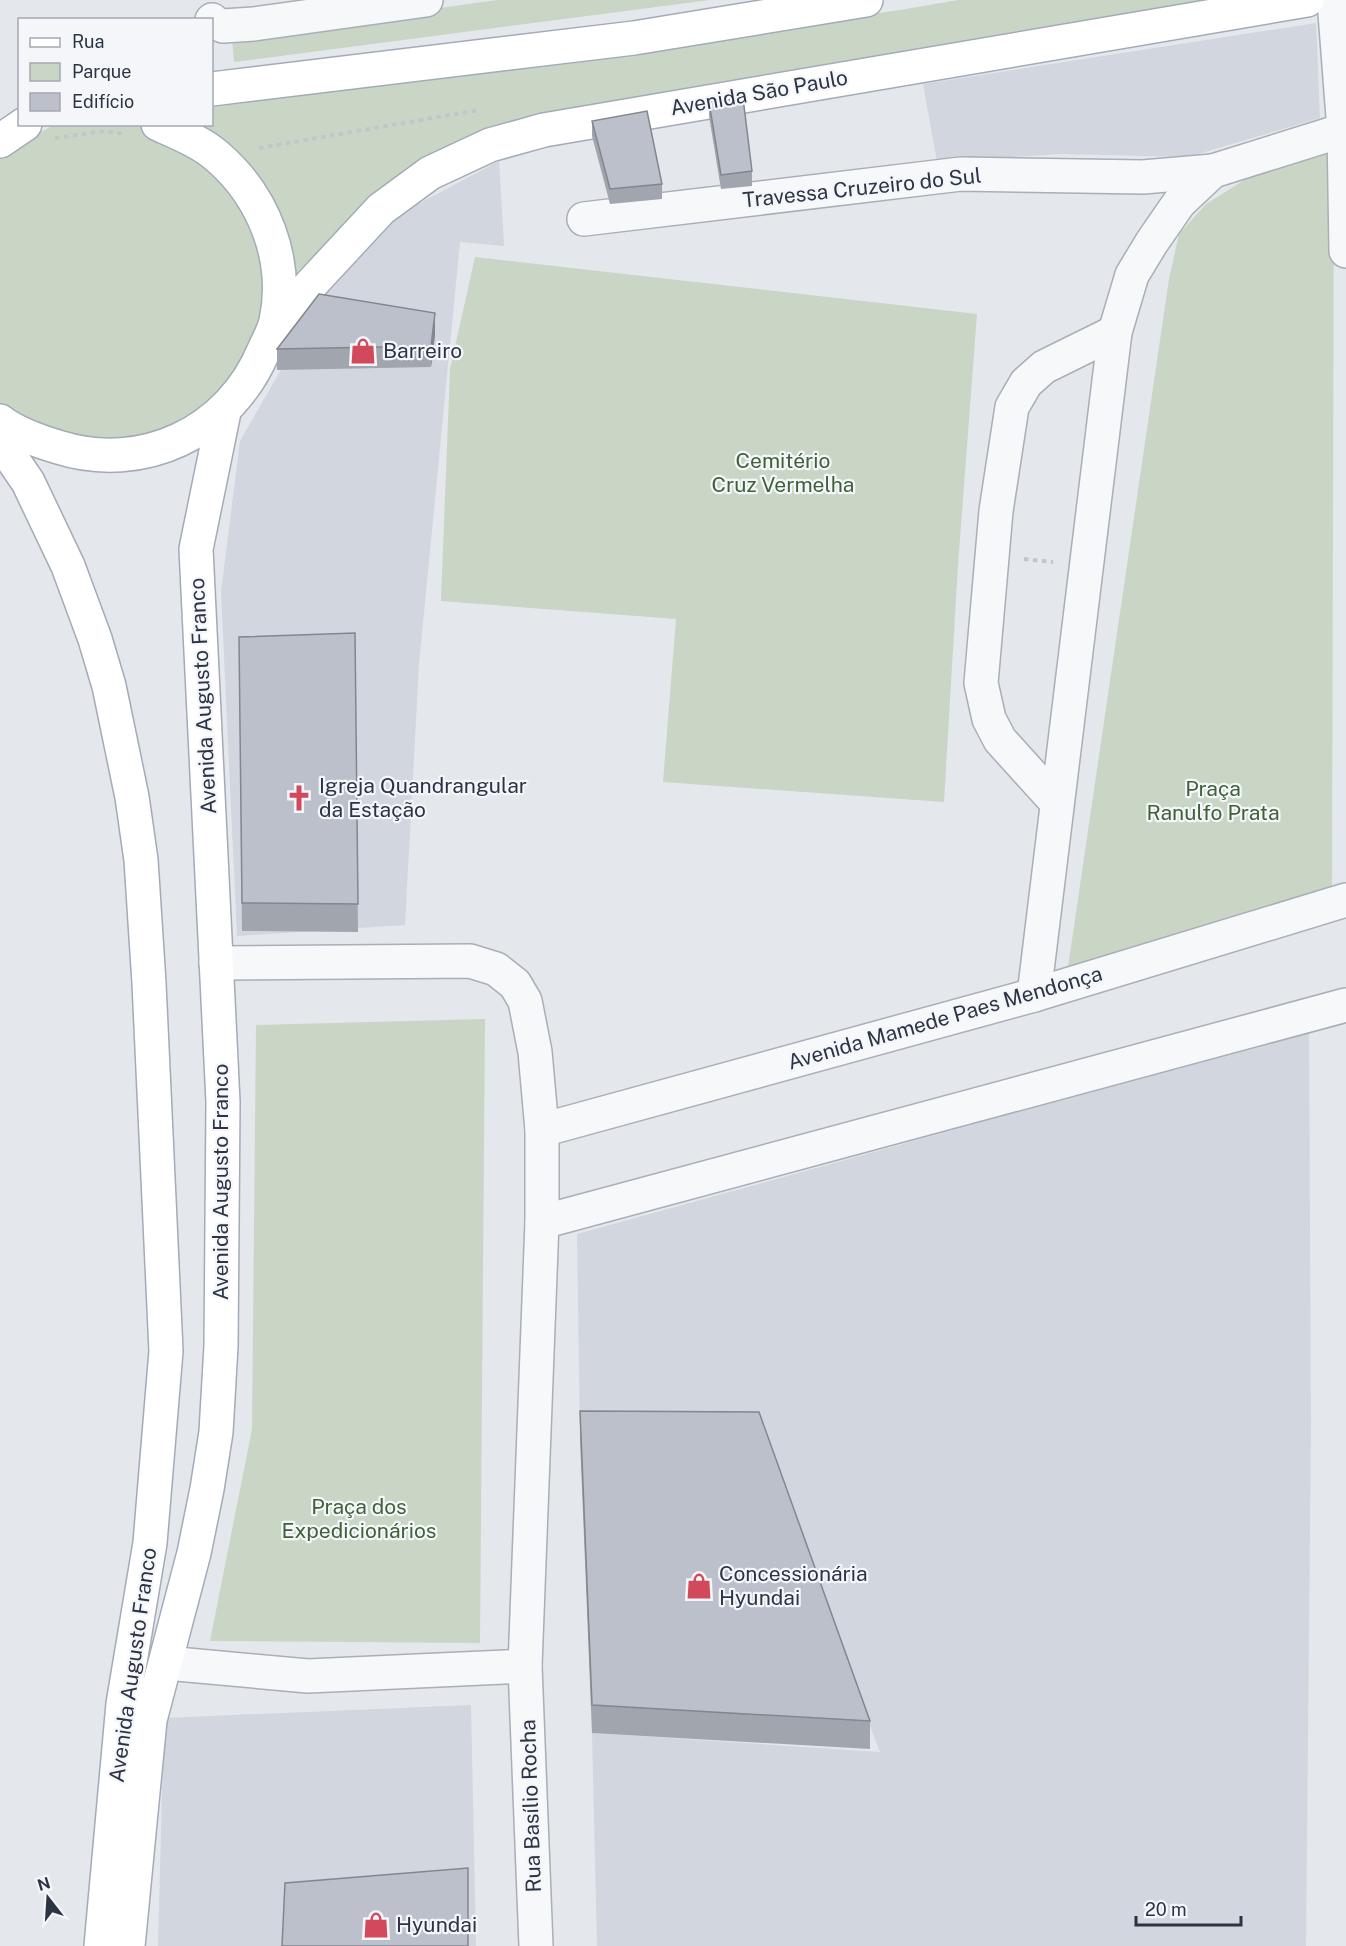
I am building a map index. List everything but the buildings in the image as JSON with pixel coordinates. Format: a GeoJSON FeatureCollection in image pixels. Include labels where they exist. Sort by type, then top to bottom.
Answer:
{"type":"FeatureCollection","features":[{"type":"Feature","properties":{"kind":"main road"},"geometry":{"type":"LineString","coordinates":[[213,90],[634,38],[866,0]]}},
{"type":"Feature","properties":{"kind":"main road","name":"Avenida São Paulo"},"geometry":{"type":"LineString","coordinates":[[276,322],[381,209],[430,173],[490,145],[555,128],[1307,0]]}},
{"type":"Feature","properties":{"kind":"main road"},"geometry":{"type":"LineString","coordinates":[[0,111],[18,111]]}},
{"type":"Feature","properties":{"kind":"main road"},"geometry":{"type":"LineString","coordinates":[[0,421],[44,443],[73,452],[103,456],[133,454],[162,447],[190,435],[224,412],[257,368],[276,322],[279,285],[275,248],[262,213],[243,182],[216,155],[186,137],[146,130]]}},
{"type":"Feature","properties":{"kind":"main road"},"geometry":{"type":"LineString","coordinates":[[0,141],[37,131]]}},
{"type":"Feature","properties":{"kind":"main road","name":"Avenida Augusto Franco"},"geometry":{"type":"LineString","coordinates":[[128,1946],[150,1720],[194,1553],[216,1432],[221,1346],[223,1102],[196,549],[224,412]]}},
{"type":"Feature","properties":{"kind":"main road","name":"Avenida Augusto Franco"},"geometry":{"type":"LineString","coordinates":[[0,441],[28,482],[68,566],[95,639],[109,686],[132,797],[141,860],[144,904],[166,1351],[150,1543],[123,1704],[101,1946]]}},
{"type":"Feature","properties":{"kind":"street"},"geometry":{"type":"LineString","coordinates":[[208,12],[224,26],[254,24],[426,0]]}},
{"type":"Feature","properties":{"kind":"street"},"geometry":{"type":"LineString","coordinates":[[1334,0],[1343,70],[1346,251]]}},
{"type":"Feature","properties":{"kind":"street"},"geometry":{"type":"LineString","coordinates":[[1034,995],[1116,332],[1132,274],[1179,203],[1213,171],[1344,130]]}},
{"type":"Feature","properties":{"kind":"street","name":"Travessa Cruzeiro do Sul"},"geometry":{"type":"LineString","coordinates":[[584,219],[961,174],[1143,177],[1213,171]]}},
{"type":"Feature","properties":{"kind":"street"},"geometry":{"type":"LineString","coordinates":[[1057,803],[1000,740],[989,719],[981,682],[996,511],[1012,407],[1026,383],[1044,367],[1116,332]]}},
{"type":"Feature","properties":{"kind":"street","name":"Avenida Mamede Paes Mendonça"},"geometry":{"type":"LineString","coordinates":[[542,1130],[1034,995],[1346,900]]}},
{"type":"Feature","properties":{"kind":"street"},"geometry":{"type":"LineString","coordinates":[[166,1663],[308,1676],[525,1666],[542,1222],[542,1130],[535,1052],[525,1001],[515,984],[496,969],[470,962],[216,963]]}},
{"type":"Feature","properties":{"kind":"street"},"geometry":{"type":"LineString","coordinates":[[542,1222],[1346,1004],[1346,1010]]}},
{"type":"Feature","properties":{"kind":"street","name":"Rua Basílio Rocha"},"geometry":{"type":"LineString","coordinates":[[525,1666],[536,1946]]}},
{"type":"Feature","properties":{"kind":"path"},"geometry":{"type":"LineString","coordinates":[[37,131],[146,130]]}},
{"type":"Feature","properties":{"kind":"path"},"geometry":{"type":"LineString","coordinates":[[993,557],[1086,565]]}},
{"type":"Feature","properties":{"kind":"shaded area"},"geometry":{"type":"Polygon","coordinates":[[[1316,23],[1320,118],[1188,157],[1060,154],[937,162],[923,84],[1316,23]]]}},
{"type":"Feature","properties":{"kind":"shaded area"},"geometry":{"type":"Polygon","coordinates":[[[499,161],[504,246],[460,242],[419,664],[405,925],[237,936],[221,592],[240,441],[321,300],[403,212],[499,161]]]}},
{"type":"Feature","properties":{"kind":"shaded area"},"geometry":{"type":"Polygon","coordinates":[[[1309,1032],[1311,1425],[1306,1946],[597,1946],[592,1733],[880,1752],[759,1440],[580,1439],[577,1234],[1309,1032]]]}},
{"type":"Feature","properties":{"kind":"shaded area"},"geometry":{"type":"Polygon","coordinates":[[[471,1705],[476,1946],[158,1946],[164,1718],[471,1705]]]}},
{"type":"Feature","properties":{"kind":"green space"},"geometry":{"type":"Polygon","coordinates":[[[497,0],[710,0],[234,62],[232,37],[497,0]]]}},
{"type":"Feature","properties":{"kind":"green space"},"geometry":{"type":"Polygon","coordinates":[[[958,0],[1254,0],[746,80],[381,189],[287,282],[277,221],[181,126],[213,126],[213,107],[958,0]]]}},
{"type":"Feature","properties":{"kind":"green space"},"geometry":{"type":"Polygon","coordinates":[[[52,126],[152,127],[195,151],[228,188],[255,231],[265,280],[262,315],[252,344],[223,393],[167,432],[103,439],[52,432],[0,407],[0,154],[52,126]]]}},
{"type":"Feature","properties":{"kind":"green space","name":"Praça Ranulfo Prata"},"geometry":{"type":"Polygon","coordinates":[[[1334,148],[1332,891],[1068,967],[1169,279],[1179,234],[1206,204],[1254,174],[1334,148]]]}},
{"type":"Feature","properties":{"kind":"green space","name":"Cemitério Cruz Vermelha"},"geometry":{"type":"Polygon","coordinates":[[[475,257],[977,314],[958,565],[944,802],[663,782],[676,619],[441,601],[450,369],[475,257]]]}},
{"type":"Feature","properties":{"kind":"green space","name":"Praça dos Expedicionários"},"geometry":{"type":"Polygon","coordinates":[[[485,1019],[480,1643],[210,1641],[252,1429],[256,1025],[485,1019]]]}},
{"type":"Feature","properties":{"kind":"place","name":"Barreiro"},"geometry":{"type":"Point","coordinates":[363,351]}},
{"type":"Feature","properties":{"kind":"place","name":"Igreja Quandrangular da Estação"},"geometry":{"type":"Point","coordinates":[299,798]}},
{"type":"Feature","properties":{"kind":"place","name":"Concessionária Hyundai"},"geometry":{"type":"Point","coordinates":[699,1586]}},
{"type":"Feature","properties":{"kind":"place","name":"Hyundai"},"geometry":{"type":"Point","coordinates":[376,1925]}}]}
